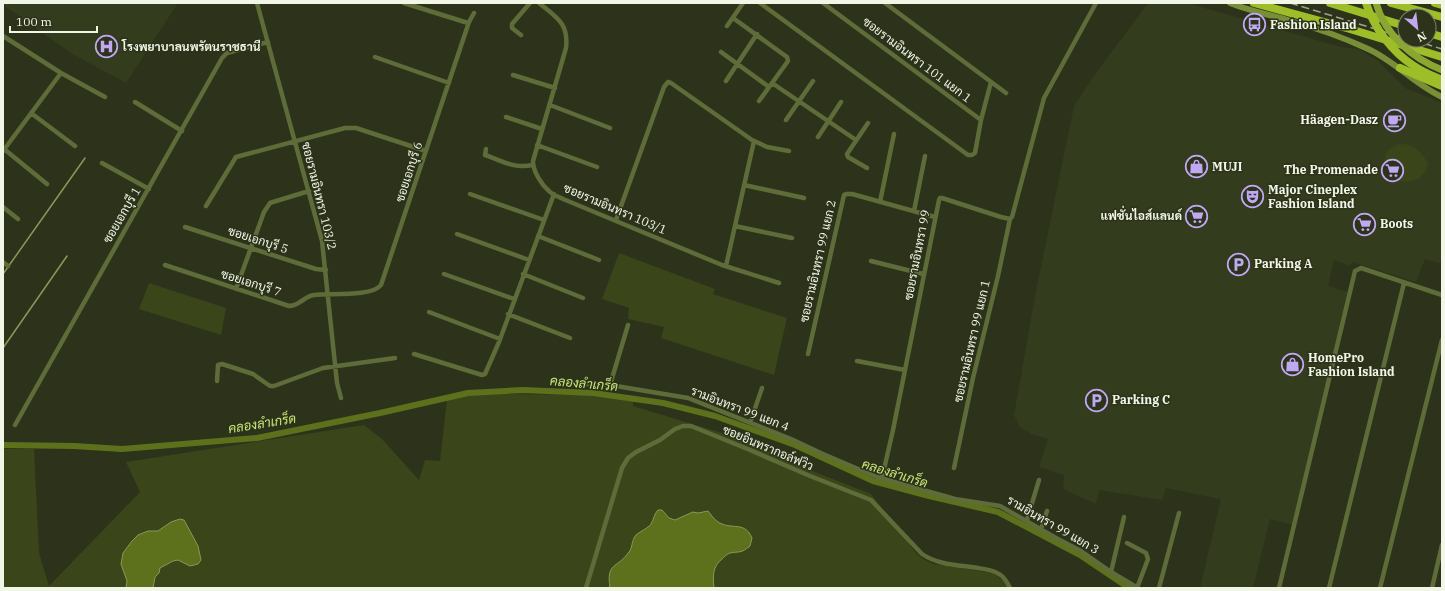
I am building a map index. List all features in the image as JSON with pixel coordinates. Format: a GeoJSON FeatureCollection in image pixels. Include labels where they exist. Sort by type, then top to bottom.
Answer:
{"type":"FeatureCollection","features":[{"type":"Feature","properties":{"kind":"highway"},"geometry":{"type":"LineString","coordinates":[[1254,3],[1350,29],[1442,57]]}},
{"type":"Feature","properties":{"kind":"highway"},"geometry":{"type":"LineString","coordinates":[[1330,3],[1397,24]]}},
{"type":"Feature","properties":{"kind":"highway"},"geometry":{"type":"LineString","coordinates":[[1366,3],[1368,12],[1388,43],[1414,67],[1442,80]]}},
{"type":"Feature","properties":{"kind":"highway"},"geometry":{"type":"LineString","coordinates":[[1391,3],[1442,17]]}},
{"type":"Feature","properties":{"kind":"highway"},"geometry":{"type":"LineString","coordinates":[[1435,3],[1442,5]]}},
{"type":"Feature","properties":{"kind":"highway"},"geometry":{"type":"LineString","coordinates":[[1400,68],[1442,86]]}},
{"type":"Feature","properties":{"kind":"main road"},"geometry":{"type":"LineString","coordinates":[[1230,3],[1293,21],[1354,42],[1400,68],[1419,84],[1442,97]]}},
{"type":"Feature","properties":{"kind":"main road"},"geometry":{"type":"LineString","coordinates":[[1376,3],[1387,28],[1398,42],[1406,49],[1442,70]]}},
{"type":"Feature","properties":{"kind":"street","name":"ซอยรามอินทรา 103/2"},"geometry":{"type":"LineString","coordinates":[[258,3],[322,240],[340,398]]}},
{"type":"Feature","properties":{"kind":"street"},"geometry":{"type":"LineString","coordinates":[[404,3],[468,24]]}},
{"type":"Feature","properties":{"kind":"street"},"geometry":{"type":"LineString","coordinates":[[521,35],[512,28],[512,24],[530,3]]}},
{"type":"Feature","properties":{"kind":"street"},"geometry":{"type":"LineString","coordinates":[[486,149],[485,155],[510,164],[522,167],[533,164],[537,145],[566,48],[567,35],[562,24],[555,16],[539,3]]}},
{"type":"Feature","properties":{"kind":"street"},"geometry":{"type":"LineString","coordinates":[[727,26],[743,3]]}},
{"type":"Feature","properties":{"kind":"street"},"geometry":{"type":"LineString","coordinates":[[760,3],[968,155],[972,155],[974,153],[991,82]]}},
{"type":"Feature","properties":{"kind":"street","name":"ซอยรามอินทรา 101 แยก 1"},"geometry":{"type":"LineString","coordinates":[[823,3],[981,120]]}},
{"type":"Feature","properties":{"kind":"street"},"geometry":{"type":"LineString","coordinates":[[885,3],[1006,93]]}},
{"type":"Feature","properties":{"kind":"street"},"geometry":{"type":"LineString","coordinates":[[1010,219],[1012,217],[1044,98],[1096,3]]}},
{"type":"Feature","properties":{"kind":"street","name":"ซอยเอกบุรี 6"},"geometry":{"type":"LineString","coordinates":[[328,294],[372,291],[379,288],[381,285],[468,24],[474,13]]}},
{"type":"Feature","properties":{"kind":"street"},"geometry":{"type":"LineString","coordinates":[[733,18],[787,57],[788,61],[759,101]]}},
{"type":"Feature","properties":{"kind":"street"},"geometry":{"type":"LineString","coordinates":[[726,81],[757,34]]}},
{"type":"Feature","properties":{"kind":"street"},"geometry":{"type":"LineString","coordinates":[[3,36],[61,73],[105,97]]}},
{"type":"Feature","properties":{"kind":"street","name":"ซอยเอกบุรี 1"},"geometry":{"type":"LineString","coordinates":[[15,425],[225,55],[268,42]]}},
{"type":"Feature","properties":{"kind":"street"},"geometry":{"type":"LineString","coordinates":[[721,52],[800,102],[856,140]]}},
{"type":"Feature","properties":{"kind":"street"},"geometry":{"type":"LineString","coordinates":[[375,57],[449,83]]}},
{"type":"Feature","properties":{"kind":"street"},"geometry":{"type":"LineString","coordinates":[[47,184],[4,150],[61,73]]}},
{"type":"Feature","properties":{"kind":"street"},"geometry":{"type":"LineString","coordinates":[[513,75],[555,88]]}},
{"type":"Feature","properties":{"kind":"street"},"geometry":{"type":"LineString","coordinates":[[786,120],[800,102],[813,81]]}},
{"type":"Feature","properties":{"kind":"street"},"geometry":{"type":"LineString","coordinates":[[616,220],[666,84],[671,83],[754,141],[766,147],[789,151]]}},
{"type":"Feature","properties":{"kind":"street"},"geometry":{"type":"LineString","coordinates":[[134,102],[182,131]]}},
{"type":"Feature","properties":{"kind":"street"},"geometry":{"type":"LineString","coordinates":[[818,137],[841,102]]}},
{"type":"Feature","properties":{"kind":"street"},"geometry":{"type":"LineString","coordinates":[[550,105],[610,128]]}},
{"type":"Feature","properties":{"kind":"street"},"geometry":{"type":"LineString","coordinates":[[31,113],[75,146]]}},
{"type":"Feature","properties":{"kind":"street"},"geometry":{"type":"LineString","coordinates":[[506,117],[542,129]]}},
{"type":"Feature","properties":{"kind":"street"},"geometry":{"type":"LineString","coordinates":[[867,168],[847,156],[847,154],[868,123]]}},
{"type":"Feature","properties":{"kind":"street"},"geometry":{"type":"LineString","coordinates":[[206,206],[236,157],[351,127],[426,151]]}},
{"type":"Feature","properties":{"kind":"street"},"geometry":{"type":"LineString","coordinates":[[880,202],[894,134]]}},
{"type":"Feature","properties":{"kind":"street"},"geometry":{"type":"LineString","coordinates":[[726,266],[754,141]]}},
{"type":"Feature","properties":{"kind":"street"},"geometry":{"type":"LineString","coordinates":[[537,145],[597,167]]}},
{"type":"Feature","properties":{"kind":"street"},"geometry":{"type":"LineString","coordinates":[[914,211],[925,156]]}},
{"type":"Feature","properties":{"kind":"street"},"geometry":{"type":"LineString","coordinates":[[102,163],[149,189]]}},
{"type":"Feature","properties":{"kind":"street","name":"ซอยรามอินทรา 103/1"},"geometry":{"type":"LineString","coordinates":[[533,164],[537,176],[550,192],[554,194],[726,266],[780,283]]}},
{"type":"Feature","properties":{"kind":"street"},"geometry":{"type":"LineString","coordinates":[[744,185],[804,198]]}},
{"type":"Feature","properties":{"kind":"street"},"geometry":{"type":"LineString","coordinates":[[236,288],[264,212],[270,203],[309,191]]}},
{"type":"Feature","properties":{"kind":"street"},"geometry":{"type":"LineString","coordinates":[[470,194],[544,220]]}},
{"type":"Feature","properties":{"kind":"street"},"geometry":{"type":"LineString","coordinates":[[414,354],[482,375],[487,371],[554,194]]}},
{"type":"Feature","properties":{"kind":"street","name":"ซอยรามอินทรา 99 แยก 2"},"geometry":{"type":"LineString","coordinates":[[808,354],[844,195],[852,194],[935,217]]}},
{"type":"Feature","properties":{"kind":"street","name":"ซอยรามอินทรา 99"},"geometry":{"type":"LineString","coordinates":[[882,478],[939,200],[942,198],[1010,219]]}},
{"type":"Feature","properties":{"kind":"street"},"geometry":{"type":"LineString","coordinates":[[3,207],[18,219]]}},
{"type":"Feature","properties":{"kind":"street","name":"ซอยรามอินทรา 99 แยก 1"},"geometry":{"type":"LineString","coordinates":[[954,468],[973,378],[998,276],[1010,219]]}},
{"type":"Feature","properties":{"kind":"street"},"geometry":{"type":"LineString","coordinates":[[735,226],[792,238]]}},
{"type":"Feature","properties":{"kind":"street","name":"ซอยเอกบุรี 5"},"geometry":{"type":"LineString","coordinates":[[185,227],[316,269],[326,270]]}},
{"type":"Feature","properties":{"kind":"street"},"geometry":{"type":"LineString","coordinates":[[457,234],[529,260]]}},
{"type":"Feature","properties":{"kind":"street"},"geometry":{"type":"LineString","coordinates":[[538,236],[599,260]]}},
{"type":"Feature","properties":{"kind":"street"},"geometry":{"type":"LineString","coordinates":[[871,261],[924,274]]}},
{"type":"Feature","properties":{"kind":"street"},"geometry":{"type":"LineString","coordinates":[[3,262],[8,266]]}},
{"type":"Feature","properties":{"kind":"street","name":"ซอยเอกบุรี 7"},"geometry":{"type":"LineString","coordinates":[[165,265],[289,306],[296,306],[309,296],[328,294]]}},
{"type":"Feature","properties":{"kind":"street"},"geometry":{"type":"LineString","coordinates":[[1279,588],[1355,271],[1361,268],[1442,295]]}},
{"type":"Feature","properties":{"kind":"street"},"geometry":{"type":"LineString","coordinates":[[444,274],[514,299]]}},
{"type":"Feature","properties":{"kind":"street"},"geometry":{"type":"LineString","coordinates":[[523,274],[583,298]]}},
{"type":"Feature","properties":{"kind":"street"},"geometry":{"type":"LineString","coordinates":[[1330,588],[1404,283]]}},
{"type":"Feature","properties":{"kind":"street"},"geometry":{"type":"LineString","coordinates":[[429,312],[500,339]]}},
{"type":"Feature","properties":{"kind":"street"},"geometry":{"type":"LineString","coordinates":[[508,314],[570,338]]}},
{"type":"Feature","properties":{"kind":"street"},"geometry":{"type":"LineString","coordinates":[[610,385],[628,325]]}},
{"type":"Feature","properties":{"kind":"street"},"geometry":{"type":"LineString","coordinates":[[1380,588],[1442,340]]}},
{"type":"Feature","properties":{"kind":"street"},"geometry":{"type":"LineString","coordinates":[[217,381],[218,365],[222,364],[253,374],[270,386],[274,386],[323,368],[395,358]]}},
{"type":"Feature","properties":{"kind":"street"},"geometry":{"type":"LineString","coordinates":[[857,361],[905,370]]}},
{"type":"Feature","properties":{"kind":"street","name":"รามอินทรา 99 แยก 4"},"geometry":{"type":"LineString","coordinates":[[585,384],[610,385],[688,398],[791,439],[849,466],[882,478]]}},
{"type":"Feature","properties":{"kind":"street"},"geometry":{"type":"LineString","coordinates":[[750,423],[762,388]]}},
{"type":"Feature","properties":{"kind":"street","name":"ซอยอินทรากอล์ฟวิว"},"geometry":{"type":"LineString","coordinates":[[586,588],[622,468],[628,458],[636,452],[660,440],[675,429],[683,426],[691,426],[871,500],[922,554],[928,558],[943,563],[983,569],[998,573],[1004,577],[1010,588]]}},
{"type":"Feature","properties":{"kind":"street","name":"รามอินทรา 99 แยก 3"},"geometry":{"type":"LineString","coordinates":[[882,478],[955,499],[1000,506],[1081,551],[1111,572],[1138,588]]}},
{"type":"Feature","properties":{"kind":"street"},"geometry":{"type":"LineString","coordinates":[[1027,520],[1039,480]]}},
{"type":"Feature","properties":{"kind":"street"},"geometry":{"type":"LineString","coordinates":[[1041,529],[1047,511]]}},
{"type":"Feature","properties":{"kind":"street"},"geometry":{"type":"LineString","coordinates":[[1159,588],[1179,513]]}},
{"type":"Feature","properties":{"kind":"street"},"geometry":{"type":"LineString","coordinates":[[1111,572],[1124,517]]}},
{"type":"Feature","properties":{"kind":"street"},"geometry":{"type":"LineString","coordinates":[[1126,543],[1146,553],[1148,559],[1138,588]]}},
{"type":"Feature","properties":{"kind":"street"},"geometry":{"type":"LineString","coordinates":[[1432,588],[1442,545]]}},
{"type":"Feature","properties":{"kind":"shaded area","name":"โรงพยาบาลนพรัตนราชธานี"},"geometry":{"type":"Polygon","coordinates":[[[3,3],[178,3],[126,83],[71,53],[3,5],[3,3]]]}},
{"type":"Feature","properties":{"kind":"shaded area"},"geometry":{"type":"Polygon","coordinates":[[[1148,3],[1187,3],[1341,47],[1358,49],[1377,60],[1405,88],[1442,103],[1442,259],[1439,263],[1425,259],[1416,282],[1352,262],[1350,266],[1334,260],[1328,286],[1348,292],[1293,525],[1270,519],[1253,588],[1200,588],[1221,499],[1166,488],[1162,500],[1099,490],[1096,504],[1063,489],[1064,475],[1039,467],[1048,439],[1032,434],[1020,427],[1014,415],[1036,291],[1074,106],[1093,77],[1148,3]]]}},
{"type":"Feature","properties":{"kind":"shaded area"},"geometry":{"type":"Polygon","coordinates":[[[1399,144],[1413,146],[1423,155],[1428,164],[1424,173],[1417,179],[1408,182],[1399,181],[1392,177],[1387,170],[1384,163],[1385,156],[1390,149],[1399,144]]]}},
{"type":"Feature","properties":{"kind":"shaded area"},"geometry":{"type":"Polygon","coordinates":[[[619,253],[715,289],[713,294],[787,318],[774,375],[661,338],[664,327],[628,319],[629,308],[602,299],[619,253]]]}},
{"type":"Feature","properties":{"kind":"shaded area"},"geometry":{"type":"Polygon","coordinates":[[[149,283],[226,308],[221,335],[139,309],[149,283]]]}},
{"type":"Feature","properties":{"kind":"shaded area"},"geometry":{"type":"Polygon","coordinates":[[[470,395],[584,395],[633,401],[633,406],[745,440],[792,463],[871,494],[917,554],[923,559],[934,564],[994,573],[1004,582],[1007,588],[3,588],[3,449],[34,449],[39,553],[49,586],[140,492],[126,462],[364,425],[382,439],[419,480],[425,460],[440,461],[447,399],[470,395]]]}},
{"type":"Feature","properties":{"kind":"shaded area"},"geometry":{"type":"Polygon","coordinates":[[[658,510],[662,510],[669,518],[675,520],[693,512],[698,513],[708,511],[714,519],[720,523],[746,530],[752,538],[750,546],[742,551],[729,553],[716,565],[713,580],[714,588],[610,588],[609,580],[611,570],[629,552],[634,537],[651,524],[658,510]]]}},
{"type":"Feature","properties":{"kind":"shaded area"},"geometry":{"type":"Polygon","coordinates":[[[180,519],[184,520],[198,546],[201,560],[198,564],[190,566],[178,560],[173,561],[160,568],[159,573],[155,577],[153,588],[126,588],[127,581],[121,564],[123,553],[132,541],[138,535],[148,531],[158,531],[171,522],[180,519]]]}},
{"type":"Feature","properties":{"kind":"waterway"},"geometry":{"type":"LineString","coordinates":[[3,274],[85,158]]}},
{"type":"Feature","properties":{"kind":"waterway"},"geometry":{"type":"LineString","coordinates":[[3,348],[67,256]]}},
{"type":"Feature","properties":{"kind":"waterway","name":"คลองลำเกร็ด"},"geometry":{"type":"LineString","coordinates":[[3,445],[74,446],[122,449],[257,438],[380,413],[468,393],[523,390],[593,393],[663,403],[715,416],[795,445],[873,481],[998,512],[1080,555],[1129,588]]}},
{"type":"Feature","properties":{"kind":"railway"},"geometry":{"type":"LineString","coordinates":[[1290,3],[1397,36]]}},
{"type":"Feature","properties":{"kind":"railway"},"geometry":{"type":"LineString","coordinates":[[1437,47],[1442,49]]}},
{"type":"Feature","properties":{"kind":"place","name":"Fashion Island"},"geometry":{"type":"Point","coordinates":[1254,25]}},
{"type":"Feature","properties":{"kind":"place","name":"โรงพยาบาลนพรัตนราชธานี"},"geometry":{"type":"Point","coordinates":[106,47]}},
{"type":"Feature","properties":{"kind":"place","name":"Häagen-Dasz"},"geometry":{"type":"Point","coordinates":[1394,120]}},
{"type":"Feature","properties":{"kind":"place","name":"MUJI"},"geometry":{"type":"Point","coordinates":[1196,167]}},
{"type":"Feature","properties":{"kind":"place","name":"The Promenade"},"geometry":{"type":"Point","coordinates":[1393,170]}},
{"type":"Feature","properties":{"kind":"place","name":"Major Cineplex Fashion Island"},"geometry":{"type":"Point","coordinates":[1252,197]}},
{"type":"Feature","properties":{"kind":"place","name":"แฟชั่นไอส์แลนด์"},"geometry":{"type":"Point","coordinates":[1197,216]}},
{"type":"Feature","properties":{"kind":"place","name":"Boots"},"geometry":{"type":"Point","coordinates":[1365,224]}},
{"type":"Feature","properties":{"kind":"place","name":"Parking A"},"geometry":{"type":"Point","coordinates":[1239,264]}},
{"type":"Feature","properties":{"kind":"place","name":"HomePro Fashion Island"},"geometry":{"type":"Point","coordinates":[1292,365]}},
{"type":"Feature","properties":{"kind":"place","name":"Parking C"},"geometry":{"type":"Point","coordinates":[1097,400]}}]}
